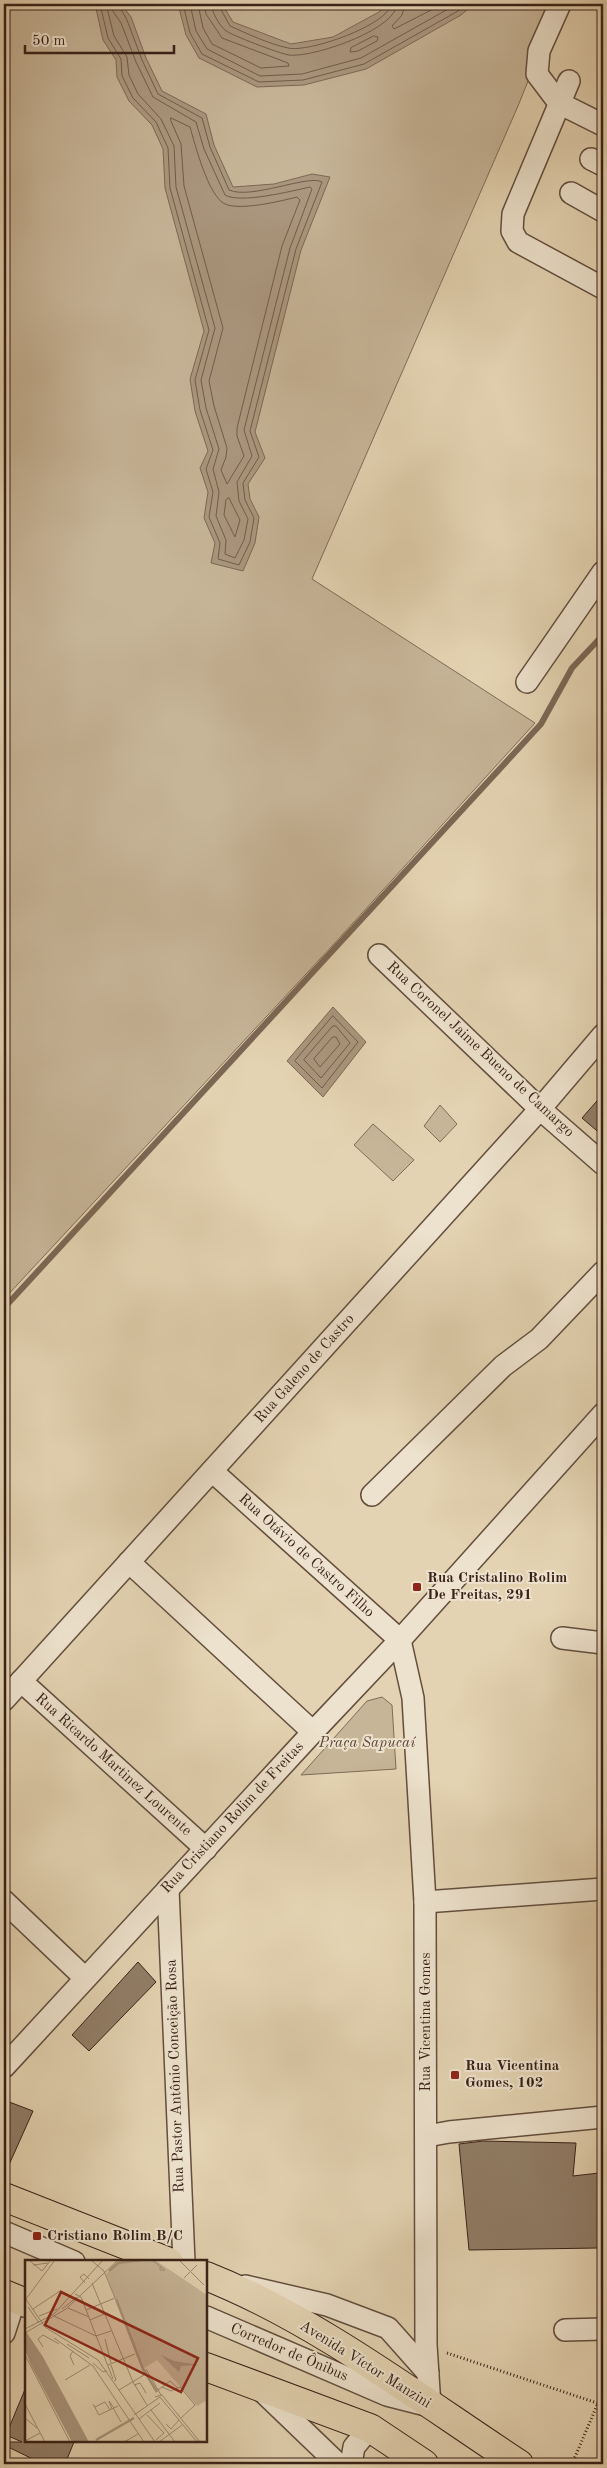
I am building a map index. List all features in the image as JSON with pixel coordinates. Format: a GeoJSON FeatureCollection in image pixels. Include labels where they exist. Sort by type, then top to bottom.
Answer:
{"type":"FeatureCollection","features":[{"type":"Feature","properties":{"kind":"main road"},"geometry":{"type":"LineString","coordinates":[[4,2196],[164,2260]]}},
{"type":"Feature","properties":{"kind":"main road","name":"Avenida Víctor Manzini"},"geometry":{"type":"LineString","coordinates":[[210,2278],[321,2335],[519,2464]]}},
{"type":"Feature","properties":{"kind":"main road"},"geometry":{"type":"LineString","coordinates":[[208,2368],[370,2428],[424,2464]]}},
{"type":"Feature","properties":{"kind":"street"},"geometry":{"type":"LineString","coordinates":[[560,4],[537,59],[537,74],[560,103],[603,125]]}},
{"type":"Feature","properties":{"kind":"street"},"geometry":{"type":"LineString","coordinates":[[569,81],[512,214],[512,231],[518,242],[603,288]]}},
{"type":"Feature","properties":{"kind":"street"},"geometry":{"type":"LineString","coordinates":[[571,194],[603,211]]}},
{"type":"Feature","properties":{"kind":"street"},"geometry":{"type":"LineString","coordinates":[[527,682],[603,572]]}},
{"type":"Feature","properties":{"kind":"street","name":"Rua Coronel Jaime Bueno de Camargo"},"geometry":{"type":"LineString","coordinates":[[379,955],[540,1110],[603,1164]]}},
{"type":"Feature","properties":{"kind":"street","name":"Rua Galeno de Castro"},"geometry":{"type":"LineString","coordinates":[[4,1700],[540,1110],[603,1034]]}},
{"type":"Feature","properties":{"kind":"street"},"geometry":{"type":"LineString","coordinates":[[372,1495],[504,1366],[539,1339],[603,1272]]}},
{"type":"Feature","properties":{"kind":"street","name":"Rua Cristiano Rolim de Freitas"},"geometry":{"type":"LineString","coordinates":[[4,2067],[312,1732],[400,1640],[603,1414]]}},
{"type":"Feature","properties":{"kind":"street","name":"Rua Otávio de Castro Filho"},"geometry":{"type":"LineString","coordinates":[[212,1471],[400,1640]]}},
{"type":"Feature","properties":{"kind":"street"},"geometry":{"type":"LineString","coordinates":[[129,1562],[312,1732]]}},
{"type":"Feature","properties":{"kind":"street"},"geometry":{"type":"LineString","coordinates":[[562,1638],[603,1643]]}},
{"type":"Feature","properties":{"kind":"street","name":"Rua Vicentina Gomes"},"geometry":{"type":"LineString","coordinates":[[400,1640],[413,1698],[425,1902],[426,2345],[430,2406]]}},
{"type":"Feature","properties":{"kind":"street","name":"Rua Ricardo Martinez Lourente"},"geometry":{"type":"LineString","coordinates":[[21,1681],[206,1849]]}},
{"type":"Feature","properties":{"kind":"street"},"geometry":{"type":"LineString","coordinates":[[425,1902],[603,1889]]}},
{"type":"Feature","properties":{"kind":"street","name":"Rua Pastor Antônio Conceição Rosa"},"geometry":{"type":"LineString","coordinates":[[168,1890],[184,2260]]}},
{"type":"Feature","properties":{"kind":"street"},"geometry":{"type":"LineString","coordinates":[[4,1901],[86,1978]]}},
{"type":"Feature","properties":{"kind":"street"},"geometry":{"type":"LineString","coordinates":[[427,2136],[449,2132],[603,2117]]}},
{"type":"Feature","properties":{"kind":"street"},"geometry":{"type":"LineString","coordinates":[[4,2232],[69,2260]]}},
{"type":"Feature","properties":{"kind":"street"},"geometry":{"type":"LineString","coordinates":[[210,2278],[327,2305],[388,2328],[428,2373]]}},
{"type":"Feature","properties":{"kind":"street"},"geometry":{"type":"LineString","coordinates":[[4,2334],[15,2298]]}},
{"type":"Feature","properties":{"kind":"street","name":"Corredor de Ônibus"},"geometry":{"type":"LineString","coordinates":[[208,2318],[387,2395],[430,2406]]}},
{"type":"Feature","properties":{"kind":"street"},"geometry":{"type":"LineString","coordinates":[[565,2330],[603,2329]]}},
{"type":"Feature","properties":{"kind":"street"},"geometry":{"type":"LineString","coordinates":[[254,2384],[338,2464]]}},
{"type":"Feature","properties":{"kind":"street"},"geometry":{"type":"LineString","coordinates":[[351,2464],[354,2446],[370,2428]]}},
{"type":"Feature","properties":{"kind":"path"},"geometry":{"type":"LineString","coordinates":[[426,2345],[459,2358],[603,2405]]}},
{"type":"Feature","properties":{"kind":"path"},"geometry":{"type":"LineString","coordinates":[[572,2463],[598,2403]]}},
{"type":"Feature","properties":{"kind":"green space"},"geometry":{"type":"Polygon","coordinates":[[[4,4],[559,4],[518,106],[312,579],[535,723],[332,946],[4,1299],[4,4]]]}},
{"type":"Feature","properties":{"kind":"green space"},"geometry":{"type":"Polygon","coordinates":[[[440,1105],[457,1124],[440,1142],[424,1126],[440,1105]]]}},
{"type":"Feature","properties":{"kind":"green space"},"geometry":{"type":"Polygon","coordinates":[[[373,1124],[414,1160],[393,1181],[354,1145],[373,1124]]]}},
{"type":"Feature","properties":{"kind":"green space","name":"Praça Sapucaí"},"geometry":{"type":"Polygon","coordinates":[[[382,1697],[392,1705],[396,1769],[301,1775],[367,1701],[382,1697]]]}},
{"type":"Feature","properties":{"kind":"water"},"geometry":{"type":"Polygon","coordinates":[[[95,4],[121,4],[131,17],[146,58],[162,91],[206,114],[214,145],[233,187],[274,184],[312,174],[330,177],[301,250],[255,432],[265,458],[248,484],[250,499],[259,517],[255,543],[243,571],[211,563],[215,543],[204,518],[208,492],[200,468],[208,451],[195,411],[190,379],[204,331],[165,188],[163,149],[152,125],[129,101],[117,77],[116,60],[103,40],[95,4]]]}},
{"type":"Feature","properties":{"kind":"water"},"geometry":{"type":"Polygon","coordinates":[[[178,4],[222,4],[233,22],[291,44],[333,37],[379,12],[388,4],[474,4],[461,15],[366,69],[304,85],[257,87],[199,58],[186,35],[178,4]]]}},
{"type":"Feature","properties":{"kind":"water"},"geometry":{"type":"Polygon","coordinates":[[[333,1007],[366,1042],[323,1097],[287,1061],[333,1007]]]}},
{"type":"Feature","properties":{"kind":"building"},"geometry":{"type":"Polygon","coordinates":[[[603,1094],[603,1136],[582,1118],[603,1094]]]}},
{"type":"Feature","properties":{"kind":"building"},"geometry":{"type":"Polygon","coordinates":[[[138,1962],[156,1982],[89,2051],[72,2035],[138,1962]]]}},
{"type":"Feature","properties":{"kind":"building"},"geometry":{"type":"Polygon","coordinates":[[[4,2100],[33,2111],[4,2176],[4,2100]]]}},
{"type":"Feature","properties":{"kind":"building"},"geometry":{"type":"Polygon","coordinates":[[[483,2141],[576,2143],[573,2176],[599,2173],[598,2248],[469,2250],[459,2144],[483,2141]]]}},
{"type":"Feature","properties":{"kind":"building"},"geometry":{"type":"Polygon","coordinates":[[[25,2389],[25,2443],[74,2443],[65,2464],[43,2464],[4,2445],[4,2442],[22,2442],[6,2435],[25,2389]]]}},
{"type":"Feature","properties":{"kind":"waterway"},"geometry":{"type":"LineString","coordinates":[[4,1308],[541,724],[572,668],[603,635]]}},
{"type":"Feature","properties":{"kind":"place","name":"Rua Cristalino Rolim De Freitas, 291"},"geometry":{"type":"Point","coordinates":[417,1587]}},
{"type":"Feature","properties":{"kind":"place","name":"Rua Vicentina Gomes, 102"},"geometry":{"type":"Point","coordinates":[455,2075]}},
{"type":"Feature","properties":{"kind":"place","name":"Cristiano Rolim B/C"},"geometry":{"type":"Point","coordinates":[37,2236]}}]}
